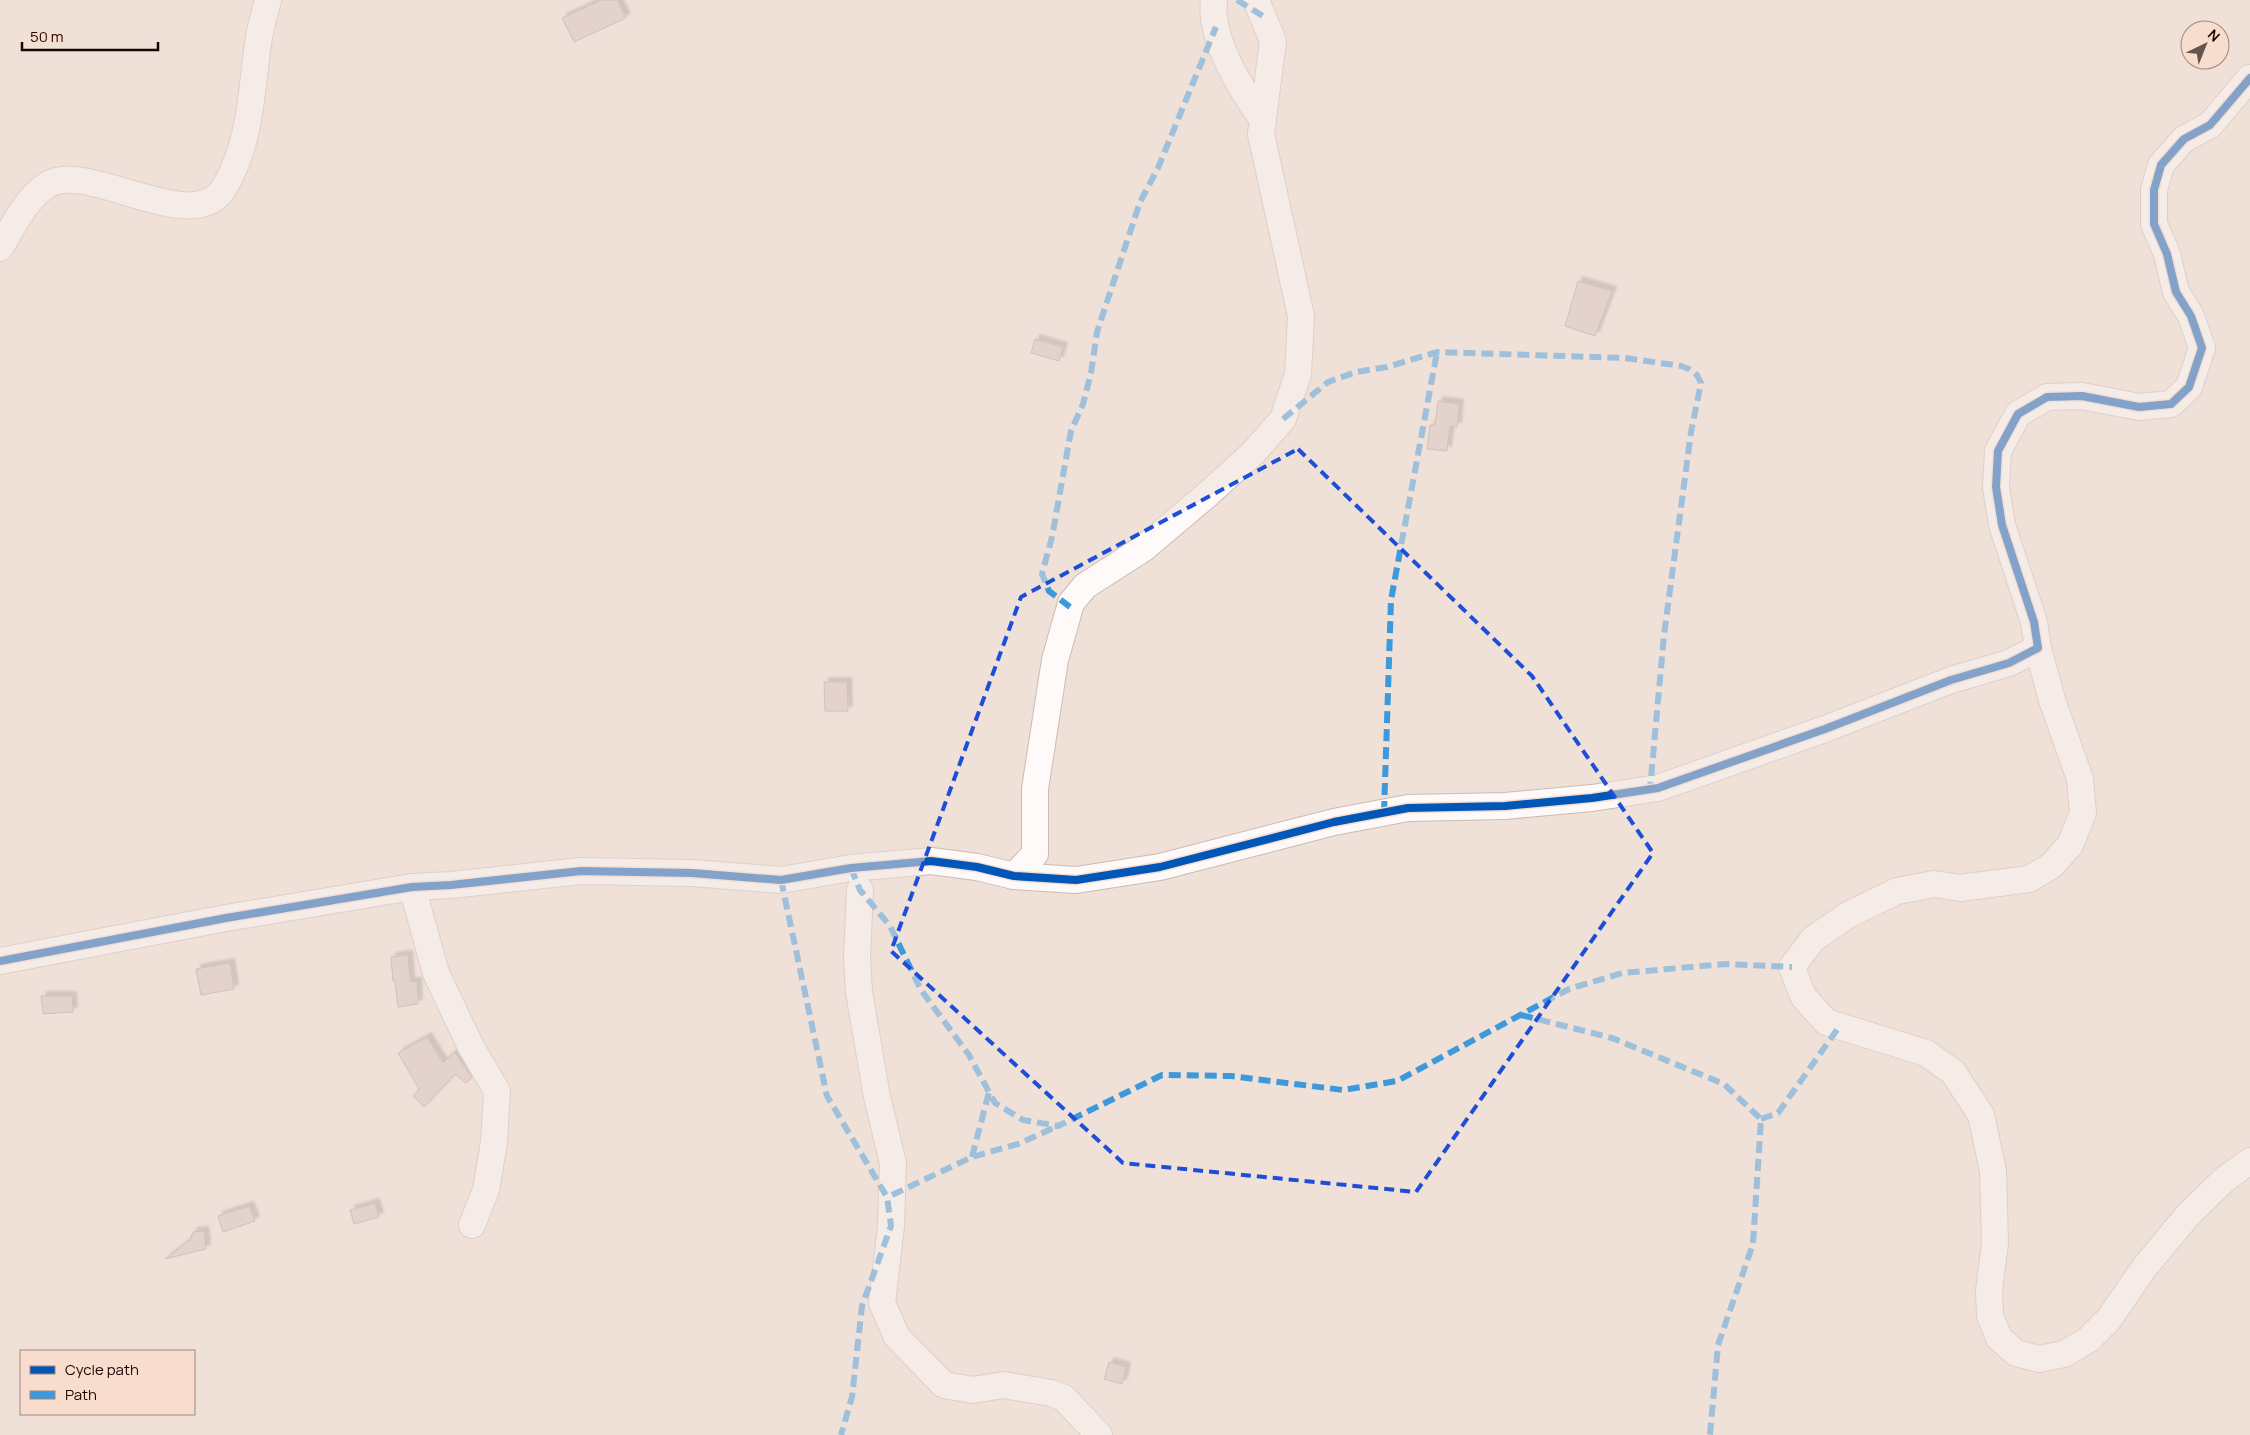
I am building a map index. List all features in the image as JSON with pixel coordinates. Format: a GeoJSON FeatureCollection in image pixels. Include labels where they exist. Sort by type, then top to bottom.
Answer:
{"type":"FeatureCollection","features":[{"type":"Feature","properties":{"kind":"street"},"geometry":{"type":"LineString","coordinates":[[0,248],[28,202],[48,184],[66,178],[175,205],[205,203],[222,190],[236,163],[249,123],[259,36],[268,0]]}},
{"type":"Feature","properties":{"kind":"street"},"geometry":{"type":"LineString","coordinates":[[1214,0],[1216,27],[1226,57],[1250,102],[1263,120]]}},
{"type":"Feature","properties":{"kind":"street"},"geometry":{"type":"LineString","coordinates":[[1014,876],[1035,854],[1035,789],[1055,660],[1071,603],[1085,586],[1144,548],[1253,453],[1283,419],[1298,374],[1301,316],[1261,134],[1273,41],[1256,0]]}},
{"type":"Feature","properties":{"kind":"street"},"geometry":{"type":"LineString","coordinates":[[2250,78],[2210,125],[2184,139],[2161,165],[2154,190],[2154,224],[2167,254],[2176,292],[2191,316],[2202,348],[2189,387],[2171,404],[2139,407],[2082,396],[2047,397],[2018,414],[1998,451],[1996,487],[2002,525],[2034,622],[2038,648],[2052,700],[2080,779],[2083,813],[2070,845],[2051,866],[2029,879],[1960,888],[1934,884],[1896,891],[1848,915],[1813,939],[1792,967],[1803,996],[1826,1022],[1926,1053],[1953,1072],[1981,1115],[1993,1171],[1995,1244],[1990,1291],[1990,1316],[1999,1338],[2016,1353],[2038,1359],[2064,1354],[2088,1340],[2109,1319],[2144,1268],[2188,1215],[2224,1179],[2250,1161]]}},
{"type":"Feature","properties":{"kind":"street"},"geometry":{"type":"LineString","coordinates":[[0,961],[226,918],[412,887],[451,885],[581,871],[692,873],[781,880],[851,868],[931,861],[976,867],[1014,876],[1076,880],[1160,867],[1334,822],[1408,808],[1505,806],[1592,798],[1658,788],[1825,729],[1952,680],[2009,663],[2038,648]]}},
{"type":"Feature","properties":{"kind":"street"},"geometry":{"type":"LineString","coordinates":[[412,887],[436,973],[470,1045],[497,1091],[494,1142],[486,1190],[472,1225]]}},
{"type":"Feature","properties":{"kind":"street"},"geometry":{"type":"LineString","coordinates":[[860,890],[857,958],[858,992],[876,1097],[893,1162],[890,1226],[882,1303],[897,1337],[944,1385],[973,1390],[1002,1385],[1051,1393],[1064,1398],[1099,1435]]}},
{"type":"Feature","properties":{"kind":"highlighted area"},"geometry":{"type":"Polygon","coordinates":[[[1298,449],[1532,676],[1653,853],[1416,1192],[1123,1163],[891,951],[1021,597],[1298,449]]]}},
{"type":"Feature","properties":{"kind":"building"},"geometry":{"type":"Polygon","coordinates":[[[601,0],[617,0],[626,18],[574,42],[562,18],[601,0]]]}},
{"type":"Feature","properties":{"kind":"building"},"geometry":{"type":"Polygon","coordinates":[[[1578,281],[1612,291],[1595,336],[1565,326],[1578,281]]]}},
{"type":"Feature","properties":{"kind":"building"},"geometry":{"type":"Polygon","coordinates":[[[1035,339],[1063,347],[1059,361],[1031,353],[1035,339]]]}},
{"type":"Feature","properties":{"kind":"building"},"geometry":{"type":"Polygon","coordinates":[[[1438,401],[1459,404],[1457,427],[1450,426],[1447,451],[1427,449],[1430,425],[1435,425],[1438,401]]]}},
{"type":"Feature","properties":{"kind":"building"},"geometry":{"type":"Polygon","coordinates":[[[824,682],[847,682],[848,711],[825,711],[824,682]]]}},
{"type":"Feature","properties":{"kind":"building"},"geometry":{"type":"Polygon","coordinates":[[[408,955],[410,982],[417,982],[418,1004],[398,1007],[391,957],[408,955]]]}},
{"type":"Feature","properties":{"kind":"building"},"geometry":{"type":"Polygon","coordinates":[[[230,963],[234,989],[201,995],[196,969],[230,963]]]}},
{"type":"Feature","properties":{"kind":"building"},"geometry":{"type":"Polygon","coordinates":[[[41,996],[72,996],[73,1012],[43,1014],[41,996]]]}},
{"type":"Feature","properties":{"kind":"building"},"geometry":{"type":"Polygon","coordinates":[[[427,1037],[443,1063],[454,1052],[472,1077],[466,1083],[455,1074],[424,1107],[413,1096],[419,1089],[398,1053],[427,1037]]]}},
{"type":"Feature","properties":{"kind":"building"},"geometry":{"type":"Polygon","coordinates":[[[375,1203],[379,1217],[354,1224],[350,1210],[375,1203]]]}},
{"type":"Feature","properties":{"kind":"building"},"geometry":{"type":"Polygon","coordinates":[[[249,1206],[255,1221],[223,1232],[218,1216],[249,1206]]]}},
{"type":"Feature","properties":{"kind":"building"},"geometry":{"type":"Polygon","coordinates":[[[204,1231],[206,1249],[165,1259],[190,1240],[193,1232],[204,1231]]]}},
{"type":"Feature","properties":{"kind":"building"},"geometry":{"type":"Polygon","coordinates":[[[1109,1362],[1126,1367],[1122,1384],[1104,1379],[1109,1362]]]}},
{"type":"Feature","properties":{"kind":"marked path"},"geometry":{"type":"LineString","coordinates":[[1237,0],[1263,16]]}},
{"type":"Feature","properties":{"kind":"marked path"},"geometry":{"type":"LineString","coordinates":[[1070,607],[1049,591],[1042,574],[1052,537],[1071,431],[1083,404],[1091,373],[1097,332],[1140,202],[1158,168],[1216,27]]}},
{"type":"Feature","properties":{"kind":"marked path"},"geometry":{"type":"LineString","coordinates":[[1283,419],[1328,382],[1356,372],[1387,367],[1437,352],[1625,358],[1681,366],[1697,375],[1701,383],[1691,432],[1664,635],[1650,789]]}},
{"type":"Feature","properties":{"kind":"marked path"},"geometry":{"type":"LineString","coordinates":[[1384,813],[1391,600],[1437,352]]}},
{"type":"Feature","properties":{"kind":"marked path"},"geometry":{"type":"LineString","coordinates":[[851,868],[860,890],[890,926],[921,990],[969,1055],[995,1103],[1023,1120],[1058,1126],[1162,1075],[1231,1076],[1343,1090],[1397,1081],[1569,989],[1622,973],[1726,964],[1792,967]]}},
{"type":"Feature","properties":{"kind":"marked path"},"geometry":{"type":"LineString","coordinates":[[781,880],[827,1096],[887,1197],[891,1226],[862,1306],[852,1397],[841,1435]]}},
{"type":"Feature","properties":{"kind":"marked path"},"geometry":{"type":"LineString","coordinates":[[1521,1015],[1612,1038],[1724,1084],[1761,1119],[1753,1244],[1718,1345],[1710,1435]]}},
{"type":"Feature","properties":{"kind":"marked path"},"geometry":{"type":"LineString","coordinates":[[1761,1119],[1778,1113],[1839,1027]]}},
{"type":"Feature","properties":{"kind":"marked path"},"geometry":{"type":"LineString","coordinates":[[972,1157],[989,1092]]}},
{"type":"Feature","properties":{"kind":"marked path"},"geometry":{"type":"LineString","coordinates":[[892,1195],[972,1157],[1018,1144],[1058,1126]]}},
{"type":"Feature","properties":{"kind":"cycle path"},"geometry":{"type":"LineString","coordinates":[[0,961],[226,918],[412,887],[451,885],[581,871],[692,873],[781,880],[851,868],[931,861],[977,867],[1014,876],[1076,880],[1160,867],[1334,822],[1408,808],[1505,806],[1592,798],[1658,788],[1825,729],[1951,680],[2009,663],[2038,648],[2034,622],[2002,525],[1996,487],[1998,451],[2018,414],[2047,397],[2082,396],[2139,407],[2171,404],[2189,387],[2202,348],[2191,316],[2176,292],[2167,254],[2154,224],[2154,190],[2161,165],[2184,139],[2210,125],[2250,78]]}}]}
